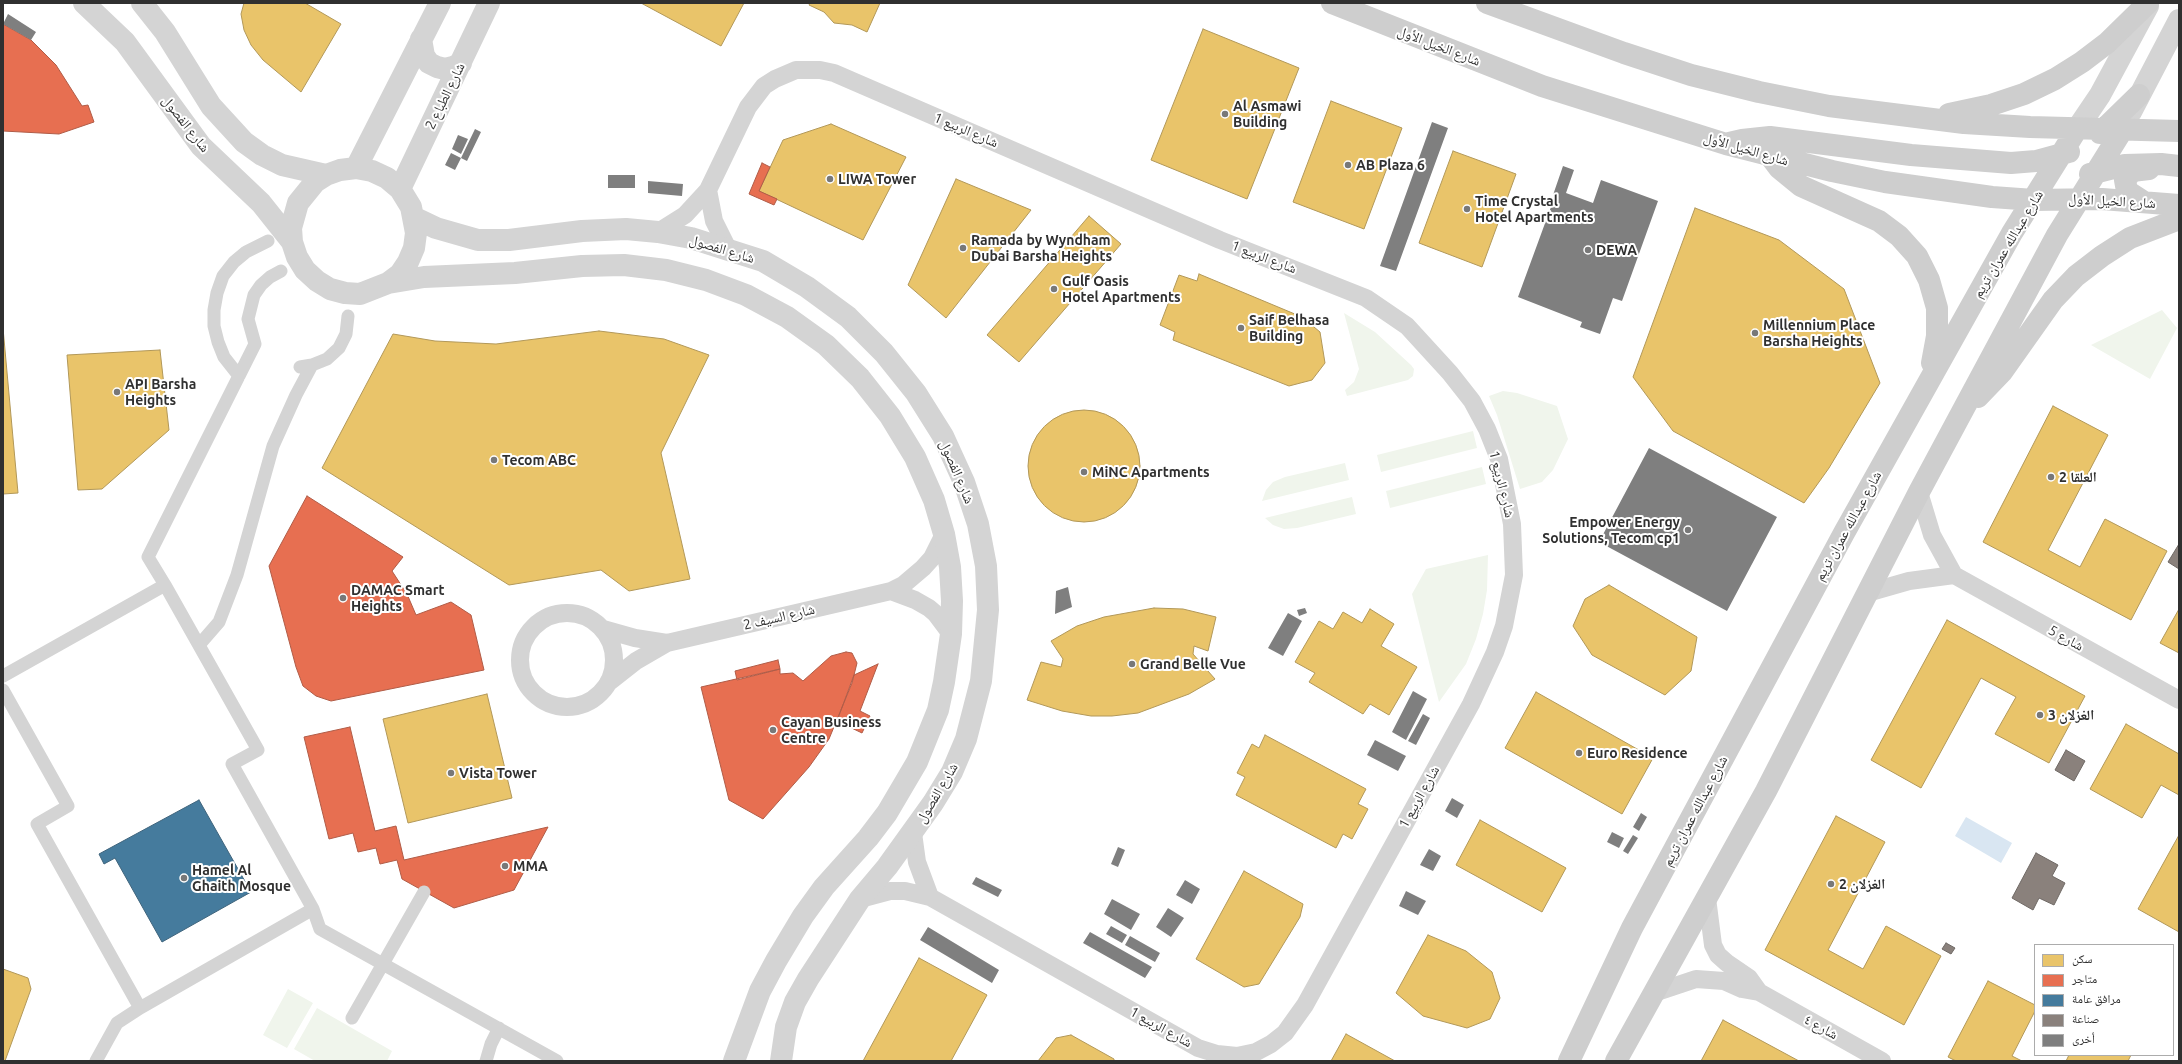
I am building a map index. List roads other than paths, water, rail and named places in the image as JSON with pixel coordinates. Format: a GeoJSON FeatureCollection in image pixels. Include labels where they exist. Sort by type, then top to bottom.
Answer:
{"type":"FeatureCollection","features":[{"type":"Feature","properties":{"kind":"main road","name":"شارع الخيل الأول"},"geometry":{"type":"LineString","coordinates":[[1332,3],[1542,86],[1726,144],[1770,156],[1885,182],[1938,190],[2040,200],[2078,198],[2179,205]]}},
{"type":"Feature","properties":{"kind":"main road"},"geometry":{"type":"LineString","coordinates":[[1487,3],[1624,53],[1691,75],[1759,92],[1829,106],[1964,123],[2078,129],[2179,131]]}},
{"type":"Feature","properties":{"kind":"main road"},"geometry":{"type":"LineString","coordinates":[[1924,118],[1991,105],[2024,94],[2055,79],[2082,62],[2107,43],[2149,3]]}},
{"type":"Feature","properties":{"kind":"main road","name":"شارع عبدالله عمران تريم"},"geometry":{"type":"LineString","coordinates":[[1569,1061],[1632,928],[1844,532],[2012,233],[2040,200],[2062,155],[2078,129]]}},
{"type":"Feature","properties":{"kind":"main road"},"geometry":{"type":"LineString","coordinates":[[1726,144],[1742,140],[1770,137],[1911,155],[2011,163],[2036,161],[2062,155],[2115,129]]}},
{"type":"Feature","properties":{"kind":"main road"},"geometry":{"type":"LineString","coordinates":[[1616,1061],[1797,733],[1866,594],[1919,492],[2078,198],[2097,171],[2115,129]]}},
{"type":"Feature","properties":{"kind":"main road"},"geometry":{"type":"LineString","coordinates":[[1770,156],[1789,178],[1801,186],[1879,221],[1899,236],[1917,256],[1930,280],[1936,308],[1937,336],[1928,382]]}},
{"type":"Feature","properties":{"kind":"main road"},"geometry":{"type":"LineString","coordinates":[[2040,200],[2068,184],[2097,171],[2125,165],[2173,166]]}},
{"type":"Feature","properties":{"kind":"main road"},"geometry":{"type":"LineString","coordinates":[[2144,202],[2126,191],[2124,186],[2127,174],[2132,171],[2173,166]]}},
{"type":"Feature","properties":{"kind":"main road"},"geometry":{"type":"LineString","coordinates":[[1963,409],[2002,372],[2053,300],[2076,276],[2102,256],[2130,238],[2179,219]]}},
{"type":"Feature","properties":{"kind":"street","name":"شارع الفصول"},"geometry":{"type":"LineString","coordinates":[[84,3],[124,42],[201,146],[261,203],[292,242]]}},
{"type":"Feature","properties":{"kind":"street"},"geometry":{"type":"LineString","coordinates":[[356,168],[440,3]]}},
{"type":"Feature","properties":{"kind":"street","name":"شارع الطباع 2"},"geometry":{"type":"LineString","coordinates":[[400,189],[489,3]]}},
{"type":"Feature","properties":{"kind":"street","name":"شارع عبدالله عمران تريم"},"geometry":{"type":"LineString","coordinates":[[2078,129],[2100,95],[2149,3]]}},
{"type":"Feature","properties":{"kind":"street"},"geometry":{"type":"LineString","coordinates":[[149,7],[211,106],[244,142],[262,155],[282,165],[326,175]]}},
{"type":"Feature","properties":{"kind":"street"},"geometry":{"type":"LineString","coordinates":[[2115,129],[2139,95],[2179,20]]}},
{"type":"Feature","properties":{"kind":"street"},"geometry":{"type":"LineString","coordinates":[[421,40],[421,48],[429,63],[437,67],[454,67],[461,63]]}},
{"type":"Feature","properties":{"kind":"street","name":"شارع الربيع 1"},"geometry":{"type":"LineString","coordinates":[[658,232],[686,214],[708,190],[748,107],[764,86],[775,79],[796,70],[820,70],[834,72],[1226,243],[1366,298],[1407,326],[1461,386],[1487,429],[1499,459],[1512,524],[1514,575],[1504,626],[1495,652],[1471,704],[1305,1005],[1285,1033],[1271,1044],[1256,1052],[1236,1056],[1217,1054],[1198,1048],[930,897],[905,891],[890,891],[860,899]]}},
{"type":"Feature","properties":{"kind":"street"},"geometry":{"type":"LineString","coordinates":[[388,283],[400,274],[408,262],[414,248],[416,233],[415,218],[412,207],[400,189],[387,178],[372,171],[356,168],[340,170],[326,175],[315,182],[298,203],[291,228],[292,242],[297,257],[305,270],[317,281],[330,289],[345,293],[360,294],[388,283],[460,274],[515,273],[582,266],[624,265],[666,270],[706,280],[746,295],[788,317],[826,346],[860,378],[890,416],[915,457],[934,500],[944,534],[950,567],[952,601],[951,634],[938,710],[917,762],[887,813],[868,838],[824,887],[803,916],[760,991],[734,1061]]}},
{"type":"Feature","properties":{"kind":"street"},"geometry":{"type":"LineString","coordinates":[[708,190],[714,221],[728,249]]}},
{"type":"Feature","properties":{"kind":"street","name":"شارع الفصول"},"geometry":{"type":"LineString","coordinates":[[415,218],[436,228],[478,240],[509,240],[590,231],[626,230],[658,232],[692,238],[763,261],[807,287],[848,318],[884,353],[916,392],[943,436],[964,482],[978,524],[986,566],[988,610],[976,704],[966,739],[952,772],[913,833],[860,899],[834,935],[795,1002],[786,1027],[781,1061]]}},
{"type":"Feature","properties":{"kind":"street"},"geometry":{"type":"LineString","coordinates":[[239,376],[224,357],[218,342],[214,326],[214,310],[217,293],[223,276],[234,262],[246,252],[268,241]]}},
{"type":"Feature","properties":{"kind":"street"},"geometry":{"type":"LineString","coordinates":[[282,271],[261,285],[254,295],[248,319],[255,344],[148,557],[165,584],[258,750],[232,764],[313,909],[320,929],[557,1061]]}},
{"type":"Feature","properties":{"kind":"street"},"geometry":{"type":"LineString","coordinates":[[199,645],[219,622],[237,575],[273,446],[296,395],[306,366],[327,359],[339,348],[346,334],[348,316]]}},
{"type":"Feature","properties":{"kind":"street"},"geometry":{"type":"LineString","coordinates":[[1866,594],[1909,580],[1954,575],[1932,535],[1919,492]]}},
{"type":"Feature","properties":{"kind":"street","name":"شارع السيف 2"},"geometry":{"type":"LineString","coordinates":[[608,683],[636,661],[667,643],[891,591],[903,585],[923,568],[932,558],[944,534]]}},
{"type":"Feature","properties":{"kind":"street","name":"شارع 5"},"geometry":{"type":"LineString","coordinates":[[1954,575],[2179,700]]}},
{"type":"Feature","properties":{"kind":"street"},"geometry":{"type":"LineString","coordinates":[[3,676],[165,584]]}},
{"type":"Feature","properties":{"kind":"street"},"geometry":{"type":"LineString","coordinates":[[891,591],[915,600],[929,608],[940,619],[951,634]]}},
{"type":"Feature","properties":{"kind":"street"},"geometry":{"type":"LineString","coordinates":[[556,614],[579,614],[594,621],[603,629],[610,642],[614,656],[614,670],[608,683],[600,694],[589,702],[576,707],[562,707],[541,699],[531,690],[525,679],[521,665],[521,654],[528,634],[545,619],[556,614]]}},
{"type":"Feature","properties":{"kind":"street","name":"شارع السيف 2"},"geometry":{"type":"LineString","coordinates":[[603,629],[635,638],[667,643]]}},
{"type":"Feature","properties":{"kind":"street"},"geometry":{"type":"LineString","coordinates":[[3,690],[68,806],[37,824],[140,1008]]}},
{"type":"Feature","properties":{"kind":"street"},"geometry":{"type":"LineString","coordinates":[[913,833],[917,862],[930,897]]}},
{"type":"Feature","properties":{"kind":"street"},"geometry":{"type":"LineString","coordinates":[[352,1018],[424,892]]}},
{"type":"Feature","properties":{"kind":"street","name":"شارع ٤"},"geometry":{"type":"LineString","coordinates":[[1707,898],[1710,934],[1716,950],[1727,964],[1749,978],[1759,992]]}},
{"type":"Feature","properties":{"kind":"street"},"geometry":{"type":"LineString","coordinates":[[96,1061],[117,1023],[140,1008],[313,909]]}},
{"type":"Feature","properties":{"kind":"street","name":"شارع ٤"},"geometry":{"type":"LineString","coordinates":[[1654,993],[1685,981],[1708,978],[1719,980],[1742,989],[1759,992],[1882,1061]]}},
{"type":"Feature","properties":{"kind":"street"},"geometry":{"type":"LineString","coordinates":[[486,1061],[491,1044],[499,1028]]}},
{"type":"Feature","properties":{"kind":"place","name":"Al Asmawi Building"},"geometry":{"type":"Point","coordinates":[1225,114]}},
{"type":"Feature","properties":{"kind":"place","name":"AB Plaza 6"},"geometry":{"type":"Point","coordinates":[1348,165]}},
{"type":"Feature","properties":{"kind":"place","name":"LIWA Tower"},"geometry":{"type":"Point","coordinates":[830,179]}},
{"type":"Feature","properties":{"kind":"place","name":"Time Crystal Hotel Apartments"},"geometry":{"type":"Point","coordinates":[1467,209]}},
{"type":"Feature","properties":{"kind":"place","name":"Ramada by Wyndham Dubai Barsha Heights"},"geometry":{"type":"Point","coordinates":[963,248]}},
{"type":"Feature","properties":{"kind":"place","name":"DEWA"},"geometry":{"type":"Point","coordinates":[1588,250]}},
{"type":"Feature","properties":{"kind":"place","name":"Gulf Oasis Hotel Apartments"},"geometry":{"type":"Point","coordinates":[1054,289]}},
{"type":"Feature","properties":{"kind":"place","name":"Saif Belhasa Building"},"geometry":{"type":"Point","coordinates":[1241,328]}},
{"type":"Feature","properties":{"kind":"place","name":"Millennium Place Barsha Heights"},"geometry":{"type":"Point","coordinates":[1755,333]}},
{"type":"Feature","properties":{"kind":"place","name":"API Barsha Heights"},"geometry":{"type":"Point","coordinates":[117,392]}},
{"type":"Feature","properties":{"kind":"place","name":"Tecom ABC"},"geometry":{"type":"Point","coordinates":[494,460]}},
{"type":"Feature","properties":{"kind":"place","name":"MiNC Apartments"},"geometry":{"type":"Point","coordinates":[1084,472]}},
{"type":"Feature","properties":{"kind":"place","name":"العلقا 2"},"geometry":{"type":"Point","coordinates":[2051,477]}},
{"type":"Feature","properties":{"kind":"place","name":"Empower Energy Solutions, Tecom cp1"},"geometry":{"type":"Point","coordinates":[1688,530]}},
{"type":"Feature","properties":{"kind":"place","name":"DAMAC Smart Heights"},"geometry":{"type":"Point","coordinates":[343,598]}},
{"type":"Feature","properties":{"kind":"place","name":"Grand Belle Vue"},"geometry":{"type":"Point","coordinates":[1132,664]}},
{"type":"Feature","properties":{"kind":"place","name":"الغزلان 3"},"geometry":{"type":"Point","coordinates":[2040,715]}},
{"type":"Feature","properties":{"kind":"place","name":"Cayan Business Centre"},"geometry":{"type":"Point","coordinates":[773,730]}},
{"type":"Feature","properties":{"kind":"place","name":"Euro Residence"},"geometry":{"type":"Point","coordinates":[1579,753]}},
{"type":"Feature","properties":{"kind":"place","name":"Vista Tower"},"geometry":{"type":"Point","coordinates":[451,773]}},
{"type":"Feature","properties":{"kind":"place","name":"MMA"},"geometry":{"type":"Point","coordinates":[505,866]}},
{"type":"Feature","properties":{"kind":"place","name":"Hamel Al Ghaith Mosque"},"geometry":{"type":"Point","coordinates":[184,878]}},
{"type":"Feature","properties":{"kind":"place","name":"الغزلان 2"},"geometry":{"type":"Point","coordinates":[1831,884]}}]}
